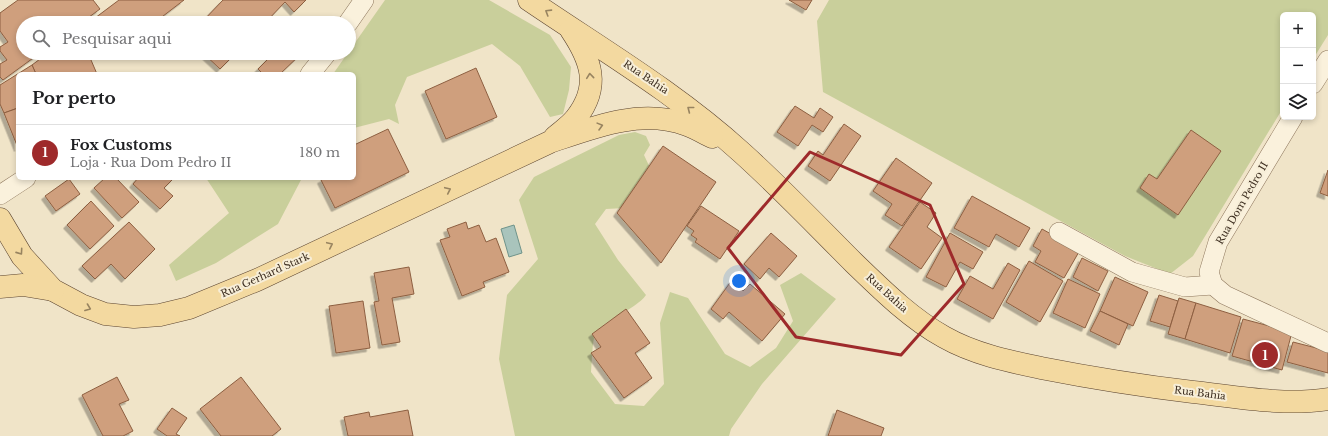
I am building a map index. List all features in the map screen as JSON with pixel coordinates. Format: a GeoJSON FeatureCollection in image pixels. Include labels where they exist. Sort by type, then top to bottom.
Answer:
{"type":"FeatureCollection","features":[{"type":"Feature","properties":{"kind":"main road","name":"Rua Bahia"},"geometry":{"type":"LineString","coordinates":[[529,0],[672,95],[742,152],[888,296],[921,323],[966,348],[1011,361],[1123,383],[1257,400],[1306,402],[1328,398]]}},
{"type":"Feature","properties":{"kind":"main road","name":"Rua Gerhard Stark"},"geometry":{"type":"LineString","coordinates":[[550,142],[576,119],[588,97],[592,79],[584,50],[567,24]]}},
{"type":"Feature","properties":{"kind":"main road","name":"Rua Gerhard Stark"},"geometry":{"type":"LineString","coordinates":[[0,219],[22,256],[54,290],[81,305],[105,314],[134,317],[160,315],[189,308],[264,276],[550,142],[597,126],[627,119],[656,119],[686,125],[742,152]]}},
{"type":"Feature","properties":{"kind":"main road"},"geometry":{"type":"LineString","coordinates":[[0,287],[23,285],[54,290]]}},
{"type":"Feature","properties":{"kind":"street"},"geometry":{"type":"LineString","coordinates":[[353,16],[364,0]]}},
{"type":"Feature","properties":{"kind":"street"},"geometry":{"type":"LineString","coordinates":[[312,72],[321,60]]}},
{"type":"Feature","properties":{"kind":"street"},"geometry":{"type":"LineString","coordinates":[[1316,79],[1328,60]]}},
{"type":"Feature","properties":{"kind":"street","name":"Rua Dom Pedro II"},"geometry":{"type":"LineString","coordinates":[[1213,285],[1209,272],[1218,242],[1291,120]]}},
{"type":"Feature","properties":{"kind":"street"},"geometry":{"type":"LineString","coordinates":[[0,195],[23,180]]}},
{"type":"Feature","properties":{"kind":"street"},"geometry":{"type":"LineString","coordinates":[[1058,232],[1132,272],[1185,287],[1213,285],[1225,295],[1328,343]]}},
{"type":"Feature","properties":{"kind":"highlighted area"},"geometry":{"type":"Polygon","coordinates":[[[810,152],[930,205],[964,284],[901,355],[796,337],[728,248],[810,152]]]}},
{"type":"Feature","properties":{"kind":"green space"},"geometry":{"type":"Polygon","coordinates":[[[385,0],[489,0],[550,35],[571,67],[569,90],[563,114],[550,117],[520,66],[492,44],[407,77],[395,105],[399,124],[389,119],[356,127],[356,72],[334,72],[343,60],[356,60],[356,41],[385,0]]]}},
{"type":"Feature","properties":{"kind":"green space"},"geometry":{"type":"Polygon","coordinates":[[[829,0],[1328,0],[1328,35],[1316,54],[1316,12],[1280,12],[1280,113],[1193,256],[1170,274],[1125,256],[823,92],[817,21],[829,0]]]}},
{"type":"Feature","properties":{"kind":"green space"},"geometry":{"type":"Polygon","coordinates":[[[635,132],[646,136],[650,145],[644,155],[651,170],[625,208],[606,209],[595,224],[618,260],[646,295],[641,301],[603,326],[594,338],[591,372],[615,404],[644,406],[664,384],[660,323],[670,292],[688,298],[725,354],[750,367],[776,348],[793,321],[780,285],[801,273],[836,299],[762,384],[731,429],[729,436],[515,436],[499,359],[507,295],[538,259],[519,200],[534,177],[619,135],[635,132]]]}},
{"type":"Feature","properties":{"kind":"green space"},"geometry":{"type":"Polygon","coordinates":[[[207,180],[301,180],[278,224],[216,263],[176,281],[169,265],[229,213],[207,180]]]}},
{"type":"Feature","properties":{"kind":"water"},"geometry":{"type":"Polygon","coordinates":[[[514,225],[522,253],[509,257],[501,229],[514,225]]]}},
{"type":"Feature","properties":{"kind":"building"},"geometry":{"type":"Polygon","coordinates":[[[18,0],[93,0],[100,9],[90,16],[16,16],[16,60],[30,60],[3,80],[0,77],[0,64],[7,60],[0,51],[0,47],[8,42],[0,31],[0,13],[18,0]]]}},
{"type":"Feature","properties":{"kind":"building"},"geometry":{"type":"Polygon","coordinates":[[[119,0],[184,0],[163,16],[98,16],[119,0]]]}},
{"type":"Feature","properties":{"kind":"building"},"geometry":{"type":"Polygon","coordinates":[[[223,0],[306,0],[294,12],[285,2],[272,16],[208,16],[223,0]]]}},
{"type":"Feature","properties":{"kind":"building"},"geometry":{"type":"Polygon","coordinates":[[[789,0],[812,0],[806,10],[789,0]]]}},
{"type":"Feature","properties":{"kind":"building"},"geometry":{"type":"Polygon","coordinates":[[[39,60],[91,60],[96,72],[35,72],[32,65],[39,60]]]}},
{"type":"Feature","properties":{"kind":"building"},"geometry":{"type":"Polygon","coordinates":[[[210,60],[229,60],[220,69],[210,60]]]}},
{"type":"Feature","properties":{"kind":"building"},"geometry":{"type":"Polygon","coordinates":[[[267,60],[295,60],[282,72],[261,72],[258,69],[267,60]]]}},
{"type":"Feature","properties":{"kind":"building"},"geometry":{"type":"Polygon","coordinates":[[[32,65],[35,72],[21,72],[32,65]]]}},
{"type":"Feature","properties":{"kind":"building"},"geometry":{"type":"Polygon","coordinates":[[[476,68],[497,117],[446,139],[425,91],[476,68]]]}},
{"type":"Feature","properties":{"kind":"building"},"geometry":{"type":"Polygon","coordinates":[[[16,75],[16,109],[4,113],[0,104],[0,85],[16,75]]]}},
{"type":"Feature","properties":{"kind":"building"},"geometry":{"type":"Polygon","coordinates":[[[795,106],[814,118],[820,108],[833,117],[823,132],[812,125],[798,146],[777,132],[795,106]]]}},
{"type":"Feature","properties":{"kind":"building"},"geometry":{"type":"Polygon","coordinates":[[[16,109],[16,143],[4,113],[16,109]]]}},
{"type":"Feature","properties":{"kind":"building"},"geometry":{"type":"Polygon","coordinates":[[[844,124],[861,136],[830,181],[808,166],[818,151],[823,155],[844,124]]]}},
{"type":"Feature","properties":{"kind":"building"},"geometry":{"type":"Polygon","coordinates":[[[388,129],[409,172],[335,208],[321,180],[356,180],[356,144],[388,129]]]}},
{"type":"Feature","properties":{"kind":"building"},"geometry":{"type":"Polygon","coordinates":[[[1191,130],[1221,151],[1178,215],[1140,188],[1149,174],[1157,179],[1191,130]]]}},
{"type":"Feature","properties":{"kind":"building"},"geometry":{"type":"Polygon","coordinates":[[[663,146],[716,182],[661,263],[617,213],[663,146]]]}},
{"type":"Feature","properties":{"kind":"building"},"geometry":{"type":"Polygon","coordinates":[[[896,158],[932,183],[902,226],[885,215],[892,204],[873,191],[896,158]]]}},
{"type":"Feature","properties":{"kind":"building"},"geometry":{"type":"Polygon","coordinates":[[[1328,170],[1328,196],[1320,193],[1328,170]]]}},
{"type":"Feature","properties":{"kind":"building"},"geometry":{"type":"Polygon","coordinates":[[[68,180],[70,180],[80,194],[56,211],[45,196],[68,180]]]}},
{"type":"Feature","properties":{"kind":"building"},"geometry":{"type":"Polygon","coordinates":[[[103,180],[118,180],[139,202],[122,218],[94,188],[103,180]]]}},
{"type":"Feature","properties":{"kind":"building"},"geometry":{"type":"Polygon","coordinates":[[[136,180],[172,180],[164,188],[173,196],[160,209],[133,184],[136,180]]]}},
{"type":"Feature","properties":{"kind":"building"},"geometry":{"type":"Polygon","coordinates":[[[972,196],[1030,228],[1019,247],[996,234],[989,247],[954,228],[972,196]]]}},
{"type":"Feature","properties":{"kind":"building"},"geometry":{"type":"Polygon","coordinates":[[[91,201],[114,226],[90,249],[67,225],[91,201]]]}},
{"type":"Feature","properties":{"kind":"building"},"geometry":{"type":"Polygon","coordinates":[[[920,202],[936,213],[927,227],[942,238],[921,269],[889,247],[920,202]]]}},
{"type":"Feature","properties":{"kind":"building"},"geometry":{"type":"Polygon","coordinates":[[[701,206],[739,231],[720,259],[695,242],[697,239],[691,235],[694,231],[687,226],[701,206]]]}},
{"type":"Feature","properties":{"kind":"building"},"geometry":{"type":"Polygon","coordinates":[[[129,222],[155,249],[125,279],[111,264],[95,279],[82,266],[129,222]]]}},
{"type":"Feature","properties":{"kind":"building"},"geometry":{"type":"Polygon","coordinates":[[[466,222],[468,229],[479,225],[486,242],[496,238],[509,272],[483,282],[485,287],[462,296],[440,240],[450,237],[447,229],[466,222]]]}},
{"type":"Feature","properties":{"kind":"building"},"geometry":{"type":"Polygon","coordinates":[[[1042,229],[1080,250],[1064,278],[1035,262],[1041,251],[1033,246],[1042,229]]]}},
{"type":"Feature","properties":{"kind":"building"},"geometry":{"type":"Polygon","coordinates":[[[771,233],[797,256],[779,277],[769,268],[760,279],[744,264],[771,233]]]}},
{"type":"Feature","properties":{"kind":"building"},"geometry":{"type":"Polygon","coordinates":[[[950,233],[983,252],[973,269],[960,262],[946,287],[926,277],[950,233]]]}},
{"type":"Feature","properties":{"kind":"building"},"geometry":{"type":"Polygon","coordinates":[[[1082,258],[1108,271],[1098,291],[1073,277],[1082,258]]]}},
{"type":"Feature","properties":{"kind":"building"},"geometry":{"type":"Polygon","coordinates":[[[1029,261],[1063,281],[1040,322],[1006,302],[1029,261]]]}},
{"type":"Feature","properties":{"kind":"building"},"geometry":{"type":"Polygon","coordinates":[[[1008,263],[1020,270],[993,319],[957,299],[970,276],[993,289],[1008,263]]]}},
{"type":"Feature","properties":{"kind":"building"},"geometry":{"type":"Polygon","coordinates":[[[409,267],[414,294],[392,298],[400,342],[382,345],[374,302],[379,301],[374,273],[409,267]]]}},
{"type":"Feature","properties":{"kind":"building"},"geometry":{"type":"Polygon","coordinates":[[[1115,277],[1148,292],[1133,326],[1100,311],[1115,277]]]}},
{"type":"Feature","properties":{"kind":"building"},"geometry":{"type":"Polygon","coordinates":[[[1068,279],[1100,294],[1085,328],[1053,313],[1068,279]]]}},
{"type":"Feature","properties":{"kind":"building"},"geometry":{"type":"Polygon","coordinates":[[[732,280],[743,291],[750,284],[785,314],[762,341],[729,312],[723,319],[711,309],[732,280]]]}},
{"type":"Feature","properties":{"kind":"building"},"geometry":{"type":"Polygon","coordinates":[[[1159,295],[1178,301],[1170,327],[1150,321],[1159,295]]]}},
{"type":"Feature","properties":{"kind":"building"},"geometry":{"type":"Polygon","coordinates":[[[1179,298],[1196,303],[1185,339],[1168,334],[1179,298]]]}},
{"type":"Feature","properties":{"kind":"building"},"geometry":{"type":"Polygon","coordinates":[[[363,301],[370,348],[336,353],[329,306],[363,301]]]}},
{"type":"Feature","properties":{"kind":"building"},"geometry":{"type":"Polygon","coordinates":[[[1196,303],[1241,317],[1230,353],[1185,339],[1196,303]]]}},
{"type":"Feature","properties":{"kind":"building"},"geometry":{"type":"Polygon","coordinates":[[[626,309],[650,343],[635,353],[652,378],[624,398],[591,353],[601,347],[592,334],[626,309]]]}},
{"type":"Feature","properties":{"kind":"building"},"geometry":{"type":"Polygon","coordinates":[[[1100,311],[1128,324],[1119,345],[1090,331],[1100,311]]]}},
{"type":"Feature","properties":{"kind":"building"},"geometry":{"type":"Polygon","coordinates":[[[1243,319],[1292,332],[1282,370],[1232,356],[1243,319]]]}},
{"type":"Feature","properties":{"kind":"building"},"geometry":{"type":"Polygon","coordinates":[[[1293,342],[1328,351],[1328,373],[1287,362],[1293,342]]]}},
{"type":"Feature","properties":{"kind":"building"},"geometry":{"type":"Polygon","coordinates":[[[117,377],[129,400],[119,404],[133,431],[123,436],[103,436],[82,395],[117,377]]]}},
{"type":"Feature","properties":{"kind":"building"},"geometry":{"type":"Polygon","coordinates":[[[241,377],[281,429],[272,436],[221,436],[200,409],[241,377]]]}},
{"type":"Feature","properties":{"kind":"building"},"geometry":{"type":"Polygon","coordinates":[[[172,408],[187,418],[176,434],[180,436],[167,436],[157,429],[172,408]]]}},
{"type":"Feature","properties":{"kind":"building"},"geometry":{"type":"Polygon","coordinates":[[[408,410],[413,436],[348,436],[344,417],[369,412],[370,417],[408,410]]]}},
{"type":"Feature","properties":{"kind":"building"},"geometry":{"type":"Polygon","coordinates":[[[837,410],[884,428],[881,436],[828,436],[837,410]]]}},
{"type":"Feature","properties":{"kind":"place","name":"Fox Customs"},"geometry":{"type":"Point","coordinates":[1265,355]}}]}
